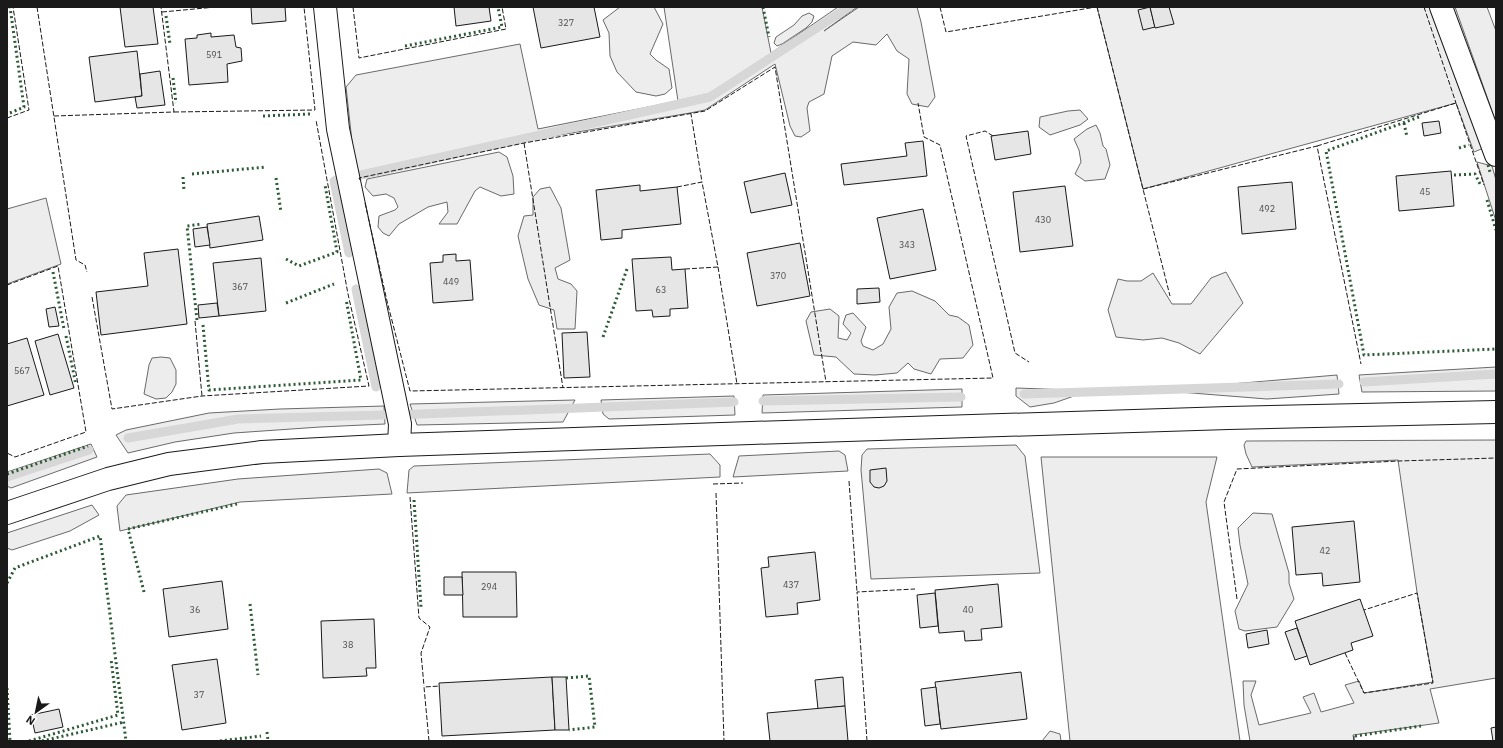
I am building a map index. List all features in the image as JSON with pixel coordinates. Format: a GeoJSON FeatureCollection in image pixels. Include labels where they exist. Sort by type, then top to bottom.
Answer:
{"type":"FeatureCollection","features":[{"type":"Feature","properties":{"kind":"main road"},"geometry":{"type":"LineString","coordinates":[[325,7],[338,129],[399,425]]}},
{"type":"Feature","properties":{"kind":"main road"},"geometry":{"type":"LineString","coordinates":[[1441,7],[1496,155]]}},
{"type":"Feature","properties":{"kind":"main road"},"geometry":{"type":"LineString","coordinates":[[7,513],[108,479],[169,464],[262,452],[399,425],[1228,418],[1496,412]]}},
{"type":"Feature","properties":{"kind":"shaded area"},"geometry":{"type":"Polygon","coordinates":[[[620,7],[654,7],[663,24],[650,54],[669,69],[672,88],[665,94],[656,96],[636,92],[617,72],[610,56],[609,33],[603,20],[620,7]]]}},
{"type":"Feature","properties":{"kind":"shaded area"},"geometry":{"type":"Polygon","coordinates":[[[664,7],[762,7],[771,53],[838,7],[857,7],[824,31],[859,7],[917,7],[935,97],[928,107],[912,104],[907,94],[909,59],[897,51],[887,34],[876,45],[853,42],[832,56],[824,94],[809,102],[807,108],[810,131],[801,137],[795,136],[790,126],[775,64],[705,110],[524,141],[356,178],[346,87],[356,75],[520,44],[538,129],[678,101],[664,7]]]}},
{"type":"Feature","properties":{"kind":"shaded area"},"geometry":{"type":"Polygon","coordinates":[[[1097,7],[1433,7],[1486,147],[1474,152],[1456,103],[1143,189],[1097,7]]]}},
{"type":"Feature","properties":{"kind":"shaded area"},"geometry":{"type":"Polygon","coordinates":[[[1455,7],[1487,7],[1496,31],[1496,122],[1455,7]]]}},
{"type":"Feature","properties":{"kind":"shaded area"},"geometry":{"type":"Polygon","coordinates":[[[809,13],[814,16],[812,22],[806,28],[782,44],[777,46],[774,43],[776,37],[794,25],[802,16],[809,13]]]}},
{"type":"Feature","properties":{"kind":"shaded area"},"geometry":{"type":"Polygon","coordinates":[[[1080,110],[1088,119],[1080,125],[1050,135],[1039,127],[1040,117],[1080,110]]]}},
{"type":"Feature","properties":{"kind":"shaded area"},"geometry":{"type":"Polygon","coordinates":[[[1096,125],[1100,133],[1103,146],[1106,149],[1110,165],[1105,179],[1085,181],[1075,174],[1081,162],[1079,150],[1074,139],[1087,129],[1096,125]]]}},
{"type":"Feature","properties":{"kind":"shaded area"},"geometry":{"type":"Polygon","coordinates":[[[499,152],[507,157],[513,176],[514,194],[501,196],[480,187],[475,191],[457,224],[439,224],[448,212],[447,202],[428,207],[399,224],[389,236],[383,233],[378,227],[379,216],[395,210],[398,207],[394,198],[386,194],[373,196],[365,187],[367,179],[499,152]]]}},
{"type":"Feature","properties":{"kind":"shaded area"},"geometry":{"type":"Polygon","coordinates":[[[1477,162],[1492,166],[1496,180],[1496,221],[1477,162]]]}},
{"type":"Feature","properties":{"kind":"shaded area"},"geometry":{"type":"Polygon","coordinates":[[[550,187],[561,208],[570,260],[555,268],[558,279],[571,284],[577,291],[575,329],[557,329],[554,310],[539,305],[528,279],[518,236],[524,216],[533,215],[533,197],[540,189],[550,187]]]}},
{"type":"Feature","properties":{"kind":"shaded area"},"geometry":{"type":"Polygon","coordinates":[[[46,198],[61,264],[7,284],[7,209],[46,198]]]}},
{"type":"Feature","properties":{"kind":"shaded area"},"geometry":{"type":"Polygon","coordinates":[[[1226,272],[1243,303],[1200,354],[1179,343],[1162,338],[1143,340],[1116,337],[1108,310],[1118,279],[1127,281],[1141,281],[1153,273],[1172,304],[1191,304],[1211,278],[1226,272]]]}},
{"type":"Feature","properties":{"kind":"shaded area"},"geometry":{"type":"Polygon","coordinates":[[[912,291],[935,301],[949,315],[958,317],[969,325],[973,345],[963,358],[940,359],[931,374],[914,369],[908,363],[897,373],[875,375],[854,374],[836,357],[814,355],[806,321],[811,312],[830,309],[839,316],[838,338],[847,340],[851,333],[843,324],[846,315],[853,313],[866,327],[861,341],[863,346],[873,350],[883,344],[891,329],[889,307],[897,293],[912,291]]]}},
{"type":"Feature","properties":{"kind":"shaded area"},"geometry":{"type":"Polygon","coordinates":[[[152,358],[170,358],[176,370],[176,384],[172,392],[166,398],[156,399],[144,394],[149,365],[152,358]]]}},
{"type":"Feature","properties":{"kind":"shaded area"},"geometry":{"type":"Polygon","coordinates":[[[1496,367],[1496,391],[1362,392],[1359,375],[1496,367]]]}},
{"type":"Feature","properties":{"kind":"shaded area"},"geometry":{"type":"Polygon","coordinates":[[[1337,375],[1339,394],[1267,399],[1179,392],[1179,390],[1196,387],[1337,375]]]}},
{"type":"Feature","properties":{"kind":"shaded area"},"geometry":{"type":"Polygon","coordinates":[[[1016,388],[1072,390],[1074,396],[1054,403],[1030,407],[1016,396],[1016,388]]]}},
{"type":"Feature","properties":{"kind":"shaded area"},"geometry":{"type":"Polygon","coordinates":[[[962,389],[962,407],[762,413],[763,395],[962,389]]]}},
{"type":"Feature","properties":{"kind":"shaded area"},"geometry":{"type":"Polygon","coordinates":[[[734,396],[735,415],[609,419],[603,414],[601,400],[734,396]]]}},
{"type":"Feature","properties":{"kind":"shaded area"},"geometry":{"type":"Polygon","coordinates":[[[575,400],[563,422],[417,425],[410,404],[575,400]]]}},
{"type":"Feature","properties":{"kind":"shaded area"},"geometry":{"type":"Polygon","coordinates":[[[384,406],[385,424],[234,433],[175,442],[128,453],[116,435],[126,430],[209,413],[384,406]]]}},
{"type":"Feature","properties":{"kind":"shaded area"},"geometry":{"type":"Polygon","coordinates":[[[1496,440],[1496,678],[1430,689],[1439,723],[1353,735],[1354,741],[1250,741],[1244,705],[1243,681],[1256,681],[1251,695],[1259,725],[1311,713],[1303,697],[1314,693],[1321,712],[1354,703],[1345,685],[1359,681],[1364,693],[1433,682],[1417,592],[1398,460],[1252,467],[1246,454],[1244,445],[1246,441],[1496,440]]]}},
{"type":"Feature","properties":{"kind":"shaded area"},"geometry":{"type":"Polygon","coordinates":[[[91,444],[97,457],[11,488],[7,486],[7,472],[91,444]]]}},
{"type":"Feature","properties":{"kind":"shaded area"},"geometry":{"type":"Polygon","coordinates":[[[1016,445],[1025,456],[1040,573],[871,579],[861,470],[862,455],[867,449],[1016,445]]]}},
{"type":"Feature","properties":{"kind":"shaded area"},"geometry":{"type":"Polygon","coordinates":[[[839,451],[845,455],[848,471],[733,477],[739,456],[839,451]]]}},
{"type":"Feature","properties":{"kind":"shaded area"},"geometry":{"type":"Polygon","coordinates":[[[710,454],[720,465],[720,477],[407,493],[409,470],[414,466],[710,454]]]}},
{"type":"Feature","properties":{"kind":"shaded area"},"geometry":{"type":"Polygon","coordinates":[[[1041,457],[1217,457],[1206,502],[1240,741],[1070,741],[1041,457]]]}},
{"type":"Feature","properties":{"kind":"shaded area"},"geometry":{"type":"Polygon","coordinates":[[[379,469],[387,473],[392,494],[240,502],[120,531],[117,506],[126,495],[238,479],[379,469]]]}},
{"type":"Feature","properties":{"kind":"shaded area"},"geometry":{"type":"Polygon","coordinates":[[[92,505],[99,515],[70,531],[12,550],[7,548],[7,533],[92,505]]]}},
{"type":"Feature","properties":{"kind":"shaded area"},"geometry":{"type":"Polygon","coordinates":[[[1253,513],[1272,514],[1289,573],[1289,583],[1294,599],[1277,627],[1245,631],[1239,629],[1235,611],[1248,584],[1238,528],[1253,513]]]}},
{"type":"Feature","properties":{"kind":"shaded area"},"geometry":{"type":"Polygon","coordinates":[[[1050,731],[1060,734],[1061,741],[1042,741],[1050,731]]]}},
{"type":"Feature","properties":{"kind":"building"},"geometry":{"type":"Polygon","coordinates":[[[120,7],[153,7],[158,44],[125,47],[120,7]]]}},
{"type":"Feature","properties":{"kind":"building"},"geometry":{"type":"Polygon","coordinates":[[[251,7],[285,7],[286,21],[252,24],[251,7]]]}},
{"type":"Feature","properties":{"kind":"building"},"geometry":{"type":"Polygon","coordinates":[[[454,7],[489,7],[491,21],[456,26],[454,7]]]}},
{"type":"Feature","properties":{"kind":"building"},"geometry":{"type":"Polygon","coordinates":[[[533,7],[594,7],[600,37],[541,48],[533,7]]]}},
{"type":"Feature","properties":{"kind":"building"},"geometry":{"type":"Polygon","coordinates":[[[1150,7],[1155,27],[1143,30],[1138,10],[1150,7]]]}},
{"type":"Feature","properties":{"kind":"building"},"geometry":{"type":"Polygon","coordinates":[[[1150,7],[1169,7],[1174,24],[1155,28],[1150,7]]]}},
{"type":"Feature","properties":{"kind":"building"},"geometry":{"type":"Polygon","coordinates":[[[211,33],[211,37],[234,35],[236,47],[241,48],[242,61],[227,64],[228,82],[189,85],[185,39],[197,38],[197,35],[211,33]]]}},
{"type":"Feature","properties":{"kind":"building"},"geometry":{"type":"Polygon","coordinates":[[[137,51],[142,96],[95,102],[89,57],[137,51]]]}},
{"type":"Feature","properties":{"kind":"building"},"geometry":{"type":"Polygon","coordinates":[[[160,71],[165,105],[137,108],[135,97],[142,96],[140,74],[160,71]]]}},
{"type":"Feature","properties":{"kind":"building"},"geometry":{"type":"Polygon","coordinates":[[[1439,121],[1441,133],[1424,136],[1422,123],[1439,121]]]}},
{"type":"Feature","properties":{"kind":"building"},"geometry":{"type":"Polygon","coordinates":[[[1028,131],[1031,154],[995,160],[991,136],[1028,131]]]}},
{"type":"Feature","properties":{"kind":"building"},"geometry":{"type":"Polygon","coordinates":[[[923,141],[927,176],[844,185],[841,164],[907,156],[905,143],[923,141]]]}},
{"type":"Feature","properties":{"kind":"building"},"geometry":{"type":"Polygon","coordinates":[[[1451,171],[1454,206],[1399,211],[1396,176],[1451,171]]]}},
{"type":"Feature","properties":{"kind":"building"},"geometry":{"type":"Polygon","coordinates":[[[785,173],[792,205],[751,213],[744,182],[785,173]]]}},
{"type":"Feature","properties":{"kind":"building"},"geometry":{"type":"Polygon","coordinates":[[[1292,182],[1296,229],[1242,234],[1238,187],[1292,182]]]}},
{"type":"Feature","properties":{"kind":"building"},"geometry":{"type":"Polygon","coordinates":[[[640,185],[640,191],[677,187],[681,224],[622,230],[622,238],[601,240],[596,190],[640,185]]]}},
{"type":"Feature","properties":{"kind":"building"},"geometry":{"type":"Polygon","coordinates":[[[1065,186],[1073,246],[1020,252],[1013,192],[1065,186]]]}},
{"type":"Feature","properties":{"kind":"building"},"geometry":{"type":"Polygon","coordinates":[[[923,209],[936,270],[890,279],[877,218],[923,209]]]}},
{"type":"Feature","properties":{"kind":"building"},"geometry":{"type":"Polygon","coordinates":[[[259,216],[263,240],[210,248],[207,224],[259,216]]]}},
{"type":"Feature","properties":{"kind":"building"},"geometry":{"type":"Polygon","coordinates":[[[207,227],[210,245],[195,247],[193,229],[207,227]]]}},
{"type":"Feature","properties":{"kind":"building"},"geometry":{"type":"Polygon","coordinates":[[[800,243],[810,296],[757,306],[747,253],[800,243]]]}},
{"type":"Feature","properties":{"kind":"building"},"geometry":{"type":"Polygon","coordinates":[[[178,249],[187,324],[101,335],[96,292],[148,286],[144,253],[178,249]]]}},
{"type":"Feature","properties":{"kind":"building"},"geometry":{"type":"Polygon","coordinates":[[[456,254],[456,261],[470,260],[473,300],[433,303],[430,263],[443,262],[443,255],[456,254]]]}},
{"type":"Feature","properties":{"kind":"building"},"geometry":{"type":"Polygon","coordinates":[[[671,257],[672,270],[685,269],[688,308],[670,309],[670,316],[653,317],[652,310],[636,311],[632,259],[671,257]]]}},
{"type":"Feature","properties":{"kind":"building"},"geometry":{"type":"Polygon","coordinates":[[[261,258],[266,311],[219,316],[213,263],[261,258]]]}},
{"type":"Feature","properties":{"kind":"building"},"geometry":{"type":"Polygon","coordinates":[[[879,288],[880,302],[857,304],[857,289],[879,288]]]}},
{"type":"Feature","properties":{"kind":"building"},"geometry":{"type":"Polygon","coordinates":[[[217,303],[219,316],[199,318],[198,305],[217,303]]]}},
{"type":"Feature","properties":{"kind":"building"},"geometry":{"type":"Polygon","coordinates":[[[55,307],[59,326],[49,327],[46,309],[55,307]]]}},
{"type":"Feature","properties":{"kind":"building"},"geometry":{"type":"Polygon","coordinates":[[[587,332],[590,377],[564,378],[562,333],[587,332]]]}},
{"type":"Feature","properties":{"kind":"building"},"geometry":{"type":"Polygon","coordinates":[[[58,334],[74,388],[50,395],[35,341],[58,334]]]}},
{"type":"Feature","properties":{"kind":"building"},"geometry":{"type":"Polygon","coordinates":[[[27,338],[44,395],[7,406],[7,344],[27,338]]]}},
{"type":"Feature","properties":{"kind":"building"},"geometry":{"type":"Polygon","coordinates":[[[886,468],[887,481],[884,486],[879,488],[874,487],[870,482],[870,470],[886,468]]]}},
{"type":"Feature","properties":{"kind":"building"},"geometry":{"type":"Polygon","coordinates":[[[1354,521],[1360,582],[1323,586],[1322,573],[1296,575],[1292,527],[1354,521]]]}},
{"type":"Feature","properties":{"kind":"building"},"geometry":{"type":"Polygon","coordinates":[[[815,552],[820,600],[797,603],[798,614],[766,617],[761,568],[769,567],[768,557],[815,552]]]}},
{"type":"Feature","properties":{"kind":"building"},"geometry":{"type":"Polygon","coordinates":[[[462,572],[516,572],[517,617],[463,617],[462,572]]]}},
{"type":"Feature","properties":{"kind":"building"},"geometry":{"type":"Polygon","coordinates":[[[444,577],[462,577],[463,595],[444,595],[444,577]]]}},
{"type":"Feature","properties":{"kind":"building"},"geometry":{"type":"Polygon","coordinates":[[[222,581],[228,629],[169,637],[163,589],[222,581]]]}},
{"type":"Feature","properties":{"kind":"building"},"geometry":{"type":"Polygon","coordinates":[[[998,584],[1002,627],[981,629],[982,640],[965,641],[964,631],[939,633],[935,590],[998,584]]]}},
{"type":"Feature","properties":{"kind":"building"},"geometry":{"type":"Polygon","coordinates":[[[935,593],[938,626],[920,628],[917,595],[935,593]]]}},
{"type":"Feature","properties":{"kind":"building"},"geometry":{"type":"Polygon","coordinates":[[[1360,599],[1373,636],[1351,643],[1353,650],[1310,665],[1295,621],[1360,599]]]}},
{"type":"Feature","properties":{"kind":"building"},"geometry":{"type":"Polygon","coordinates":[[[374,619],[376,668],[366,668],[367,676],[323,678],[321,621],[374,619]]]}},
{"type":"Feature","properties":{"kind":"building"},"geometry":{"type":"Polygon","coordinates":[[[1297,628],[1307,656],[1295,660],[1285,632],[1297,628]]]}},
{"type":"Feature","properties":{"kind":"building"},"geometry":{"type":"Polygon","coordinates":[[[1267,630],[1269,644],[1248,648],[1246,634],[1267,630]]]}},
{"type":"Feature","properties":{"kind":"building"},"geometry":{"type":"Polygon","coordinates":[[[217,659],[226,723],[182,730],[172,665],[217,659]]]}},
{"type":"Feature","properties":{"kind":"building"},"geometry":{"type":"Polygon","coordinates":[[[1021,672],[1027,719],[941,729],[935,682],[1021,672]]]}},
{"type":"Feature","properties":{"kind":"building"},"geometry":{"type":"Polygon","coordinates":[[[552,677],[555,730],[442,736],[439,683],[552,677]]]}},
{"type":"Feature","properties":{"kind":"building"},"geometry":{"type":"Polygon","coordinates":[[[552,677],[566,677],[569,730],[555,730],[552,677]]]}},
{"type":"Feature","properties":{"kind":"building"},"geometry":{"type":"Polygon","coordinates":[[[843,677],[845,706],[818,709],[815,680],[843,677]]]}},
{"type":"Feature","properties":{"kind":"building"},"geometry":{"type":"Polygon","coordinates":[[[936,687],[940,724],[925,726],[921,689],[936,687]]]}},
{"type":"Feature","properties":{"kind":"building"},"geometry":{"type":"Polygon","coordinates":[[[845,706],[848,741],[770,741],[767,713],[845,706]]]}},
{"type":"Feature","properties":{"kind":"building"},"geometry":{"type":"Polygon","coordinates":[[[59,709],[63,727],[35,733],[31,715],[59,709]]]}},
{"type":"Feature","properties":{"kind":"building"},"geometry":{"type":"Polygon","coordinates":[[[1496,727],[1496,741],[1493,741],[1491,728],[1496,727]]]}},
{"type":"Feature","properties":{"kind":"waterway"},"geometry":{"type":"LineString","coordinates":[[361,175],[710,97],[849,7]]}},
{"type":"Feature","properties":{"kind":"waterway"},"geometry":{"type":"LineString","coordinates":[[338,179],[334,181],[349,253]]}},
{"type":"Feature","properties":{"kind":"waterway"},"geometry":{"type":"LineString","coordinates":[[356,289],[376,387]]}},
{"type":"Feature","properties":{"kind":"waterway"},"geometry":{"type":"LineString","coordinates":[[1364,382],[1496,374]]}},
{"type":"Feature","properties":{"kind":"waterway"},"geometry":{"type":"LineString","coordinates":[[1024,394],[1339,384]]}},
{"type":"Feature","properties":{"kind":"waterway"},"geometry":{"type":"LineString","coordinates":[[763,401],[961,397]]}},
{"type":"Feature","properties":{"kind":"waterway"},"geometry":{"type":"LineString","coordinates":[[128,438],[238,419],[420,414],[734,402]]}},
{"type":"Feature","properties":{"kind":"waterway"},"geometry":{"type":"LineString","coordinates":[[7,477],[89,450]]}},
{"type":"Feature","properties":{"kind":"hedge"},"geometry":{"type":"LineString","coordinates":[[10,7],[24,107],[10,113]]}},
{"type":"Feature","properties":{"kind":"hedge"},"geometry":{"type":"LineString","coordinates":[[405,46],[502,27],[498,7]]}},
{"type":"Feature","properties":{"kind":"hedge"},"geometry":{"type":"LineString","coordinates":[[763,7],[769,37]]}},
{"type":"Feature","properties":{"kind":"hedge"},"geometry":{"type":"LineString","coordinates":[[166,16],[170,44]]}},
{"type":"Feature","properties":{"kind":"hedge"},"geometry":{"type":"LineString","coordinates":[[173,78],[176,103]]}},
{"type":"Feature","properties":{"kind":"hedge"},"geometry":{"type":"LineString","coordinates":[[263,116],[310,114]]}},
{"type":"Feature","properties":{"kind":"hedge"},"geometry":{"type":"LineString","coordinates":[[1419,117],[1326,151],[1364,355],[1496,349]]}},
{"type":"Feature","properties":{"kind":"hedge"},"geometry":{"type":"LineString","coordinates":[[1404,123],[1407,137]]}},
{"type":"Feature","properties":{"kind":"hedge"},"geometry":{"type":"LineString","coordinates":[[1459,148],[1469,145]]}},
{"type":"Feature","properties":{"kind":"hedge"},"geometry":{"type":"LineString","coordinates":[[1488,165],[1490,172]]}},
{"type":"Feature","properties":{"kind":"hedge"},"geometry":{"type":"LineString","coordinates":[[192,174],[266,167]]}},
{"type":"Feature","properties":{"kind":"hedge"},"geometry":{"type":"LineString","coordinates":[[1454,175],[1475,174],[1481,186]]}},
{"type":"Feature","properties":{"kind":"hedge"},"geometry":{"type":"LineString","coordinates":[[183,177],[184,191]]}},
{"type":"Feature","properties":{"kind":"hedge"},"geometry":{"type":"LineString","coordinates":[[276,178],[281,212]]}},
{"type":"Feature","properties":{"kind":"hedge"},"geometry":{"type":"LineString","coordinates":[[286,259],[299,266],[337,252],[325,185]]}},
{"type":"Feature","properties":{"kind":"hedge"},"geometry":{"type":"LineString","coordinates":[[1487,200],[1496,230]]}},
{"type":"Feature","properties":{"kind":"hedge"},"geometry":{"type":"LineString","coordinates":[[197,320],[187,226],[202,224]]}},
{"type":"Feature","properties":{"kind":"hedge"},"geometry":{"type":"LineString","coordinates":[[603,337],[627,269]]}},
{"type":"Feature","properties":{"kind":"hedge"},"geometry":{"type":"LineString","coordinates":[[53,272],[64,329]]}},
{"type":"Feature","properties":{"kind":"hedge"},"geometry":{"type":"LineString","coordinates":[[286,303],[334,284]]}},
{"type":"Feature","properties":{"kind":"hedge"},"geometry":{"type":"LineString","coordinates":[[203,325],[209,390],[361,380],[346,299]]}},
{"type":"Feature","properties":{"kind":"hedge"},"geometry":{"type":"LineString","coordinates":[[66,336],[76,385]]}},
{"type":"Feature","properties":{"kind":"hedge"},"geometry":{"type":"LineString","coordinates":[[7,474],[88,446]]}},
{"type":"Feature","properties":{"kind":"hedge"},"geometry":{"type":"LineString","coordinates":[[414,500],[421,607]]}},
{"type":"Feature","properties":{"kind":"hedge"},"geometry":{"type":"LineString","coordinates":[[144,592],[128,529],[237,504]]}},
{"type":"Feature","properties":{"kind":"hedge"},"geometry":{"type":"LineString","coordinates":[[7,583],[15,568],[100,536],[126,741]]}},
{"type":"Feature","properties":{"kind":"hedge"},"geometry":{"type":"LineString","coordinates":[[250,604],[258,675]]}},
{"type":"Feature","properties":{"kind":"hedge"},"geometry":{"type":"LineString","coordinates":[[29,741],[118,715],[111,659]]}},
{"type":"Feature","properties":{"kind":"hedge"},"geometry":{"type":"LineString","coordinates":[[566,678],[589,676],[595,727],[569,730]]}},
{"type":"Feature","properties":{"kind":"hedge"},"geometry":{"type":"LineString","coordinates":[[7,688],[10,741]]}},
{"type":"Feature","properties":{"kind":"hedge"},"geometry":{"type":"LineString","coordinates":[[42,741],[124,722]]}},
{"type":"Feature","properties":{"kind":"hedge"},"geometry":{"type":"LineString","coordinates":[[1355,736],[1421,726]]}},
{"type":"Feature","properties":{"kind":"hedge"},"geometry":{"type":"LineString","coordinates":[[267,732],[268,741]]}},
{"type":"Feature","properties":{"kind":"hedge"},"geometry":{"type":"LineString","coordinates":[[220,741],[261,736]]}},
{"type":"Feature","properties":{"kind":"fence"},"geometry":{"type":"LineString","coordinates":[[7,118],[29,110],[13,7]]}},
{"type":"Feature","properties":{"kind":"fence"},"geometry":{"type":"LineString","coordinates":[[37,7],[76,260],[85,265],[87,272]]}},
{"type":"Feature","properties":{"kind":"fence"},"geometry":{"type":"LineString","coordinates":[[54,116],[174,112],[161,7]]}},
{"type":"Feature","properties":{"kind":"fence"},"geometry":{"type":"LineString","coordinates":[[162,12],[216,7]]}},
{"type":"Feature","properties":{"kind":"fence"},"geometry":{"type":"LineString","coordinates":[[174,112],[315,110],[304,7]]}},
{"type":"Feature","properties":{"kind":"fence"},"geometry":{"type":"LineString","coordinates":[[353,7],[359,58],[506,29],[502,7]]}},
{"type":"Feature","properties":{"kind":"fence"},"geometry":{"type":"LineString","coordinates":[[940,7],[946,32],[1096,7]]}},
{"type":"Feature","properties":{"kind":"fence"},"geometry":{"type":"LineString","coordinates":[[1097,7],[1170,296]]}},
{"type":"Feature","properties":{"kind":"fence"},"geometry":{"type":"LineString","coordinates":[[1424,7],[1456,103]]}},
{"type":"Feature","properties":{"kind":"fence"},"geometry":{"type":"LineString","coordinates":[[360,180],[359,178],[524,143],[705,111],[775,67],[826,382]]}},
{"type":"Feature","properties":{"kind":"fence"},"geometry":{"type":"LineString","coordinates":[[365,203],[387,301],[410,391],[993,378],[940,145],[924,137],[918,103]]}},
{"type":"Feature","properties":{"kind":"fence"},"geometry":{"type":"LineString","coordinates":[[1317,146],[1456,103],[1484,185]]}},
{"type":"Feature","properties":{"kind":"fence"},"geometry":{"type":"LineString","coordinates":[[677,187],[702,182],[691,114]]}},
{"type":"Feature","properties":{"kind":"fence"},"geometry":{"type":"LineString","coordinates":[[92,297],[112,409],[202,396],[369,386],[348,294],[316,120]]}},
{"type":"Feature","properties":{"kind":"fence"},"geometry":{"type":"LineString","coordinates":[[993,136],[985,131],[966,136],[1015,353],[1029,362]]}},
{"type":"Feature","properties":{"kind":"fence"},"geometry":{"type":"LineString","coordinates":[[524,143],[563,388]]}},
{"type":"Feature","properties":{"kind":"fence"},"geometry":{"type":"LineString","coordinates":[[1143,189],[1317,146],[1361,364]]}},
{"type":"Feature","properties":{"kind":"fence"},"geometry":{"type":"LineString","coordinates":[[685,269],[718,267],[702,182]]}},
{"type":"Feature","properties":{"kind":"fence"},"geometry":{"type":"LineString","coordinates":[[7,285],[58,266],[86,432],[15,457],[7,453]]}},
{"type":"Feature","properties":{"kind":"fence"},"geometry":{"type":"LineString","coordinates":[[718,267],[737,384]]}},
{"type":"Feature","properties":{"kind":"fence"},"geometry":{"type":"LineString","coordinates":[[195,321],[202,396]]}},
{"type":"Feature","properties":{"kind":"fence"},"geometry":{"type":"LineString","coordinates":[[1237,599],[1224,502],[1237,469],[1496,458]]}},
{"type":"Feature","properties":{"kind":"fence"},"geometry":{"type":"LineString","coordinates":[[849,481],[857,592]]}},
{"type":"Feature","properties":{"kind":"fence"},"geometry":{"type":"LineString","coordinates":[[713,484],[743,483]]}},
{"type":"Feature","properties":{"kind":"fence"},"geometry":{"type":"LineString","coordinates":[[716,493],[724,741]]}},
{"type":"Feature","properties":{"kind":"fence"},"geometry":{"type":"LineString","coordinates":[[410,497],[419,618],[430,627],[421,653],[424,686]]}},
{"type":"Feature","properties":{"kind":"fence"},"geometry":{"type":"LineString","coordinates":[[867,741],[857,592],[915,589]]}},
{"type":"Feature","properties":{"kind":"fence"},"geometry":{"type":"LineString","coordinates":[[1345,653],[1364,693],[1433,683],[1417,593],[1364,610]]}},
{"type":"Feature","properties":{"kind":"fence"},"geometry":{"type":"LineString","coordinates":[[429,741],[424,687],[440,686]]}},
{"type":"Feature","properties":{"kind":"fence"},"geometry":{"type":"LineString","coordinates":[[1354,736],[1354,741]]}}]}
